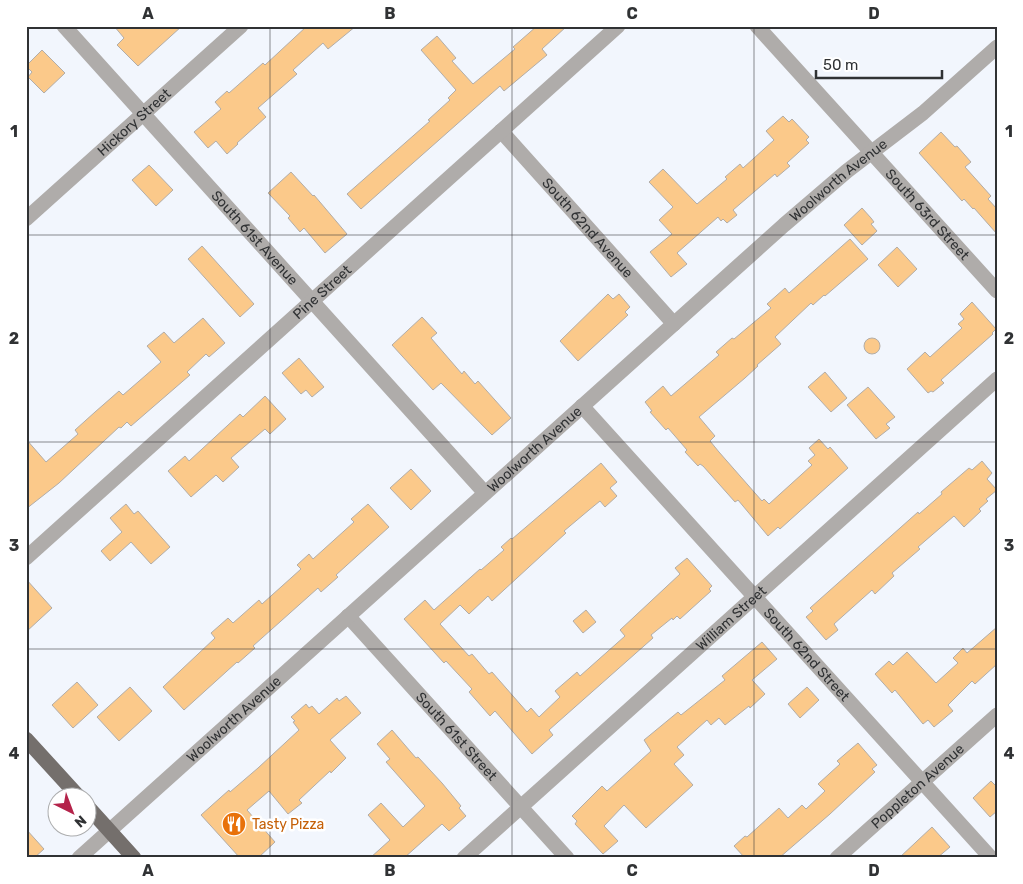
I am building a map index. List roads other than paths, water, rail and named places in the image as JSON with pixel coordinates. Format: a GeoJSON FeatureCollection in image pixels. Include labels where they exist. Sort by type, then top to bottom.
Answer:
{"type":"FeatureCollection","features":[{"type":"Feature","properties":{"kind":"main road"},"geometry":{"type":"LineString","coordinates":[[26,739],[69,786]]}},
{"type":"Feature","properties":{"kind":"main road"},"geometry":{"type":"LineString","coordinates":[[98,818],[134,858]]}},
{"type":"Feature","properties":{"kind":"street","name":"South 61st Avenue"},"geometry":{"type":"LineString","coordinates":[[64,26],[485,493]]}},
{"type":"Feature","properties":{"kind":"street","name":"Hickory Street"},"geometry":{"type":"LineString","coordinates":[[26,219],[241,26]]}},
{"type":"Feature","properties":{"kind":"street","name":"Pine Street"},"geometry":{"type":"LineString","coordinates":[[26,558],[618,26]]}},
{"type":"Feature","properties":{"kind":"street","name":"South 63rd Street"},"geometry":{"type":"LineString","coordinates":[[757,26],[997,291]]}},
{"type":"Feature","properties":{"kind":"street","name":"Woolworth Avenue"},"geometry":{"type":"LineString","coordinates":[[79,858],[784,225],[847,171],[923,113],[997,47]]}},
{"type":"Feature","properties":{"kind":"street","name":"South 62nd Avenue"},"geometry":{"type":"LineString","coordinates":[[501,131],[674,324]]}},
{"type":"Feature","properties":{"kind":"street","name":"William Street"},"geometry":{"type":"LineString","coordinates":[[464,858],[997,379]]}},
{"type":"Feature","properties":{"kind":"street","name":"South 62nd Street"},"geometry":{"type":"LineString","coordinates":[[582,406],[991,858]]}},
{"type":"Feature","properties":{"kind":"street","name":"South 61st Street"},"geometry":{"type":"LineString","coordinates":[[348,616],[567,858]]}},
{"type":"Feature","properties":{"kind":"street","name":"Poppleton Avenue"},"geometry":{"type":"LineString","coordinates":[[838,858],[997,715]]}},
{"type":"Feature","properties":{"kind":"place","name":"Tasty Pizza"},"geometry":{"type":"Point","coordinates":[234,824]}}]}
